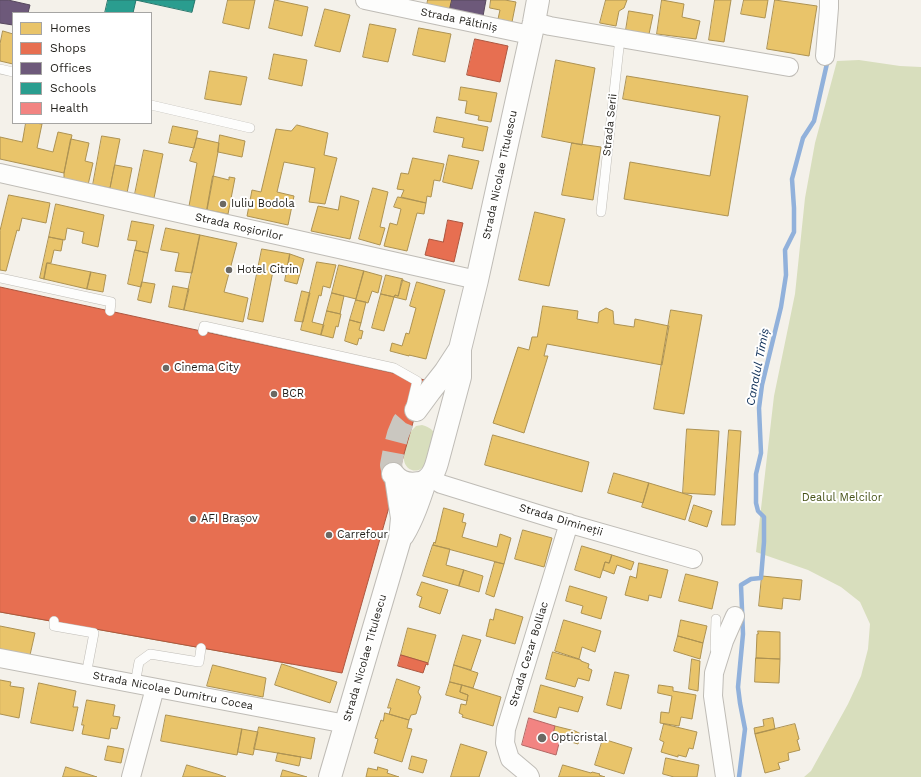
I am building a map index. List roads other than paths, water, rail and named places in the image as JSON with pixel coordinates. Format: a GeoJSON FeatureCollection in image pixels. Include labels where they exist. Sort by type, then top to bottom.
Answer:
{"type":"FeatureCollection","features":[{"type":"Feature","properties":{"kind":"street","name":"Strada Păltiniș"},"geometry":{"type":"LineString","coordinates":[[365,0],[532,29]]}},
{"type":"Feature","properties":{"kind":"street","name":"Strada Nicolae Titulescu"},"geometry":{"type":"LineString","coordinates":[[400,539],[410,523],[428,479],[435,470],[456,395],[460,377],[460,349],[477,280],[538,0]]}},
{"type":"Feature","properties":{"kind":"street"},"geometry":{"type":"LineString","coordinates":[[825,56],[829,0]]}},
{"type":"Feature","properties":{"kind":"street"},"geometry":{"type":"LineString","coordinates":[[532,29],[620,38],[788,67]]}},
{"type":"Feature","properties":{"kind":"street","name":"Strada Roșiorilor"},"geometry":{"type":"LineString","coordinates":[[0,173],[477,280]]}},
{"type":"Feature","properties":{"kind":"street","name":"Strada Nicolae Titulescu"},"geometry":{"type":"LineString","coordinates":[[413,412],[445,372],[460,349]]}},
{"type":"Feature","properties":{"kind":"street"},"geometry":{"type":"LineString","coordinates":[[413,412],[422,409],[433,412],[444,425],[444,436]]}},
{"type":"Feature","properties":{"kind":"street","name":"Strada Nicolae Titulescu"},"geometry":{"type":"LineString","coordinates":[[330,777],[400,539],[402,518],[395,476],[408,483],[416,484],[428,479]]}},
{"type":"Feature","properties":{"kind":"street","name":"Strada Dimineții"},"geometry":{"type":"LineString","coordinates":[[428,479],[569,523],[693,559]]}},
{"type":"Feature","properties":{"kind":"street","name":"Strada Cezar Bolliac"},"geometry":{"type":"LineString","coordinates":[[530,777],[510,759],[504,743],[506,729],[569,523]]}},
{"type":"Feature","properties":{"kind":"street"},"geometry":{"type":"LineString","coordinates":[[725,777],[713,696],[714,673],[724,642],[735,616]]}},
{"type":"Feature","properties":{"kind":"street","name":"Strada Nicolae Dumitru Cocea"},"geometry":{"type":"LineString","coordinates":[[0,658],[346,724]]}},
{"type":"Feature","properties":{"kind":"street"},"geometry":{"type":"LineString","coordinates":[[131,777],[155,688]]}},
{"type":"Feature","properties":{"kind":"lane","name":"Strada Serii"},"geometry":{"type":"LineString","coordinates":[[601,212],[620,38]]}},
{"type":"Feature","properties":{"kind":"lane"},"geometry":{"type":"LineString","coordinates":[[0,69],[12,72]]}},
{"type":"Feature","properties":{"kind":"lane"},"geometry":{"type":"LineString","coordinates":[[152,105],[250,128]]}},
{"type":"Feature","properties":{"kind":"lane"},"geometry":{"type":"LineString","coordinates":[[0,278],[111,302],[110,311]]}},
{"type":"Feature","properties":{"kind":"lane"},"geometry":{"type":"LineString","coordinates":[[203,331],[204,326],[394,368],[417,381],[413,412]]}},
{"type":"Feature","properties":{"kind":"lane"},"geometry":{"type":"LineString","coordinates":[[714,673],[716,619]]}},
{"type":"Feature","properties":{"kind":"lane"},"geometry":{"type":"LineString","coordinates":[[54,622],[54,626],[94,633],[86,675]]}},
{"type":"Feature","properties":{"kind":"lane"},"geometry":{"type":"LineString","coordinates":[[135,684],[139,662],[150,654],[199,662],[201,648]]}},
{"type":"Feature","properties":{"kind":"waterway","name":"Canalul Timiș"},"geometry":{"type":"LineString","coordinates":[[739,777],[745,729],[738,687],[743,634],[741,585],[751,579],[761,578],[764,542],[764,517],[758,511],[756,503],[756,474],[761,453],[759,408],[762,385],[781,307],[786,275],[785,250],[794,232],[792,179],[803,138],[814,121],[828,59]]}},
{"type":"Feature","properties":{"kind":"tunnel"},"geometry":{"type":"LineString","coordinates":[[393,474],[391,465],[398,434],[403,422],[410,414]]}},
{"type":"Feature","properties":{"kind":"place","name":"Iuliu Bodola"},"geometry":{"type":"Point","coordinates":[223,204]}},
{"type":"Feature","properties":{"kind":"place","name":"Hotel Citrin"},"geometry":{"type":"Point","coordinates":[229,270]}},
{"type":"Feature","properties":{"kind":"place","name":"Cinema City"},"geometry":{"type":"Point","coordinates":[166,368]}},
{"type":"Feature","properties":{"kind":"place","name":"BCR"},"geometry":{"type":"Point","coordinates":[274,394]}},
{"type":"Feature","properties":{"kind":"place","name":"AFI Brașov"},"geometry":{"type":"Point","coordinates":[193,519]}},
{"type":"Feature","properties":{"kind":"place","name":"Carrefour"},"geometry":{"type":"Point","coordinates":[329,535]}},
{"type":"Feature","properties":{"kind":"place","name":"Opticristal"},"geometry":{"type":"Point","coordinates":[542,738]}},
{"type":"Feature","properties":{"kind":"park label","name":"Dealul Melcilor"},"geometry":{"type":"Point","coordinates":[842,498]}}]}
